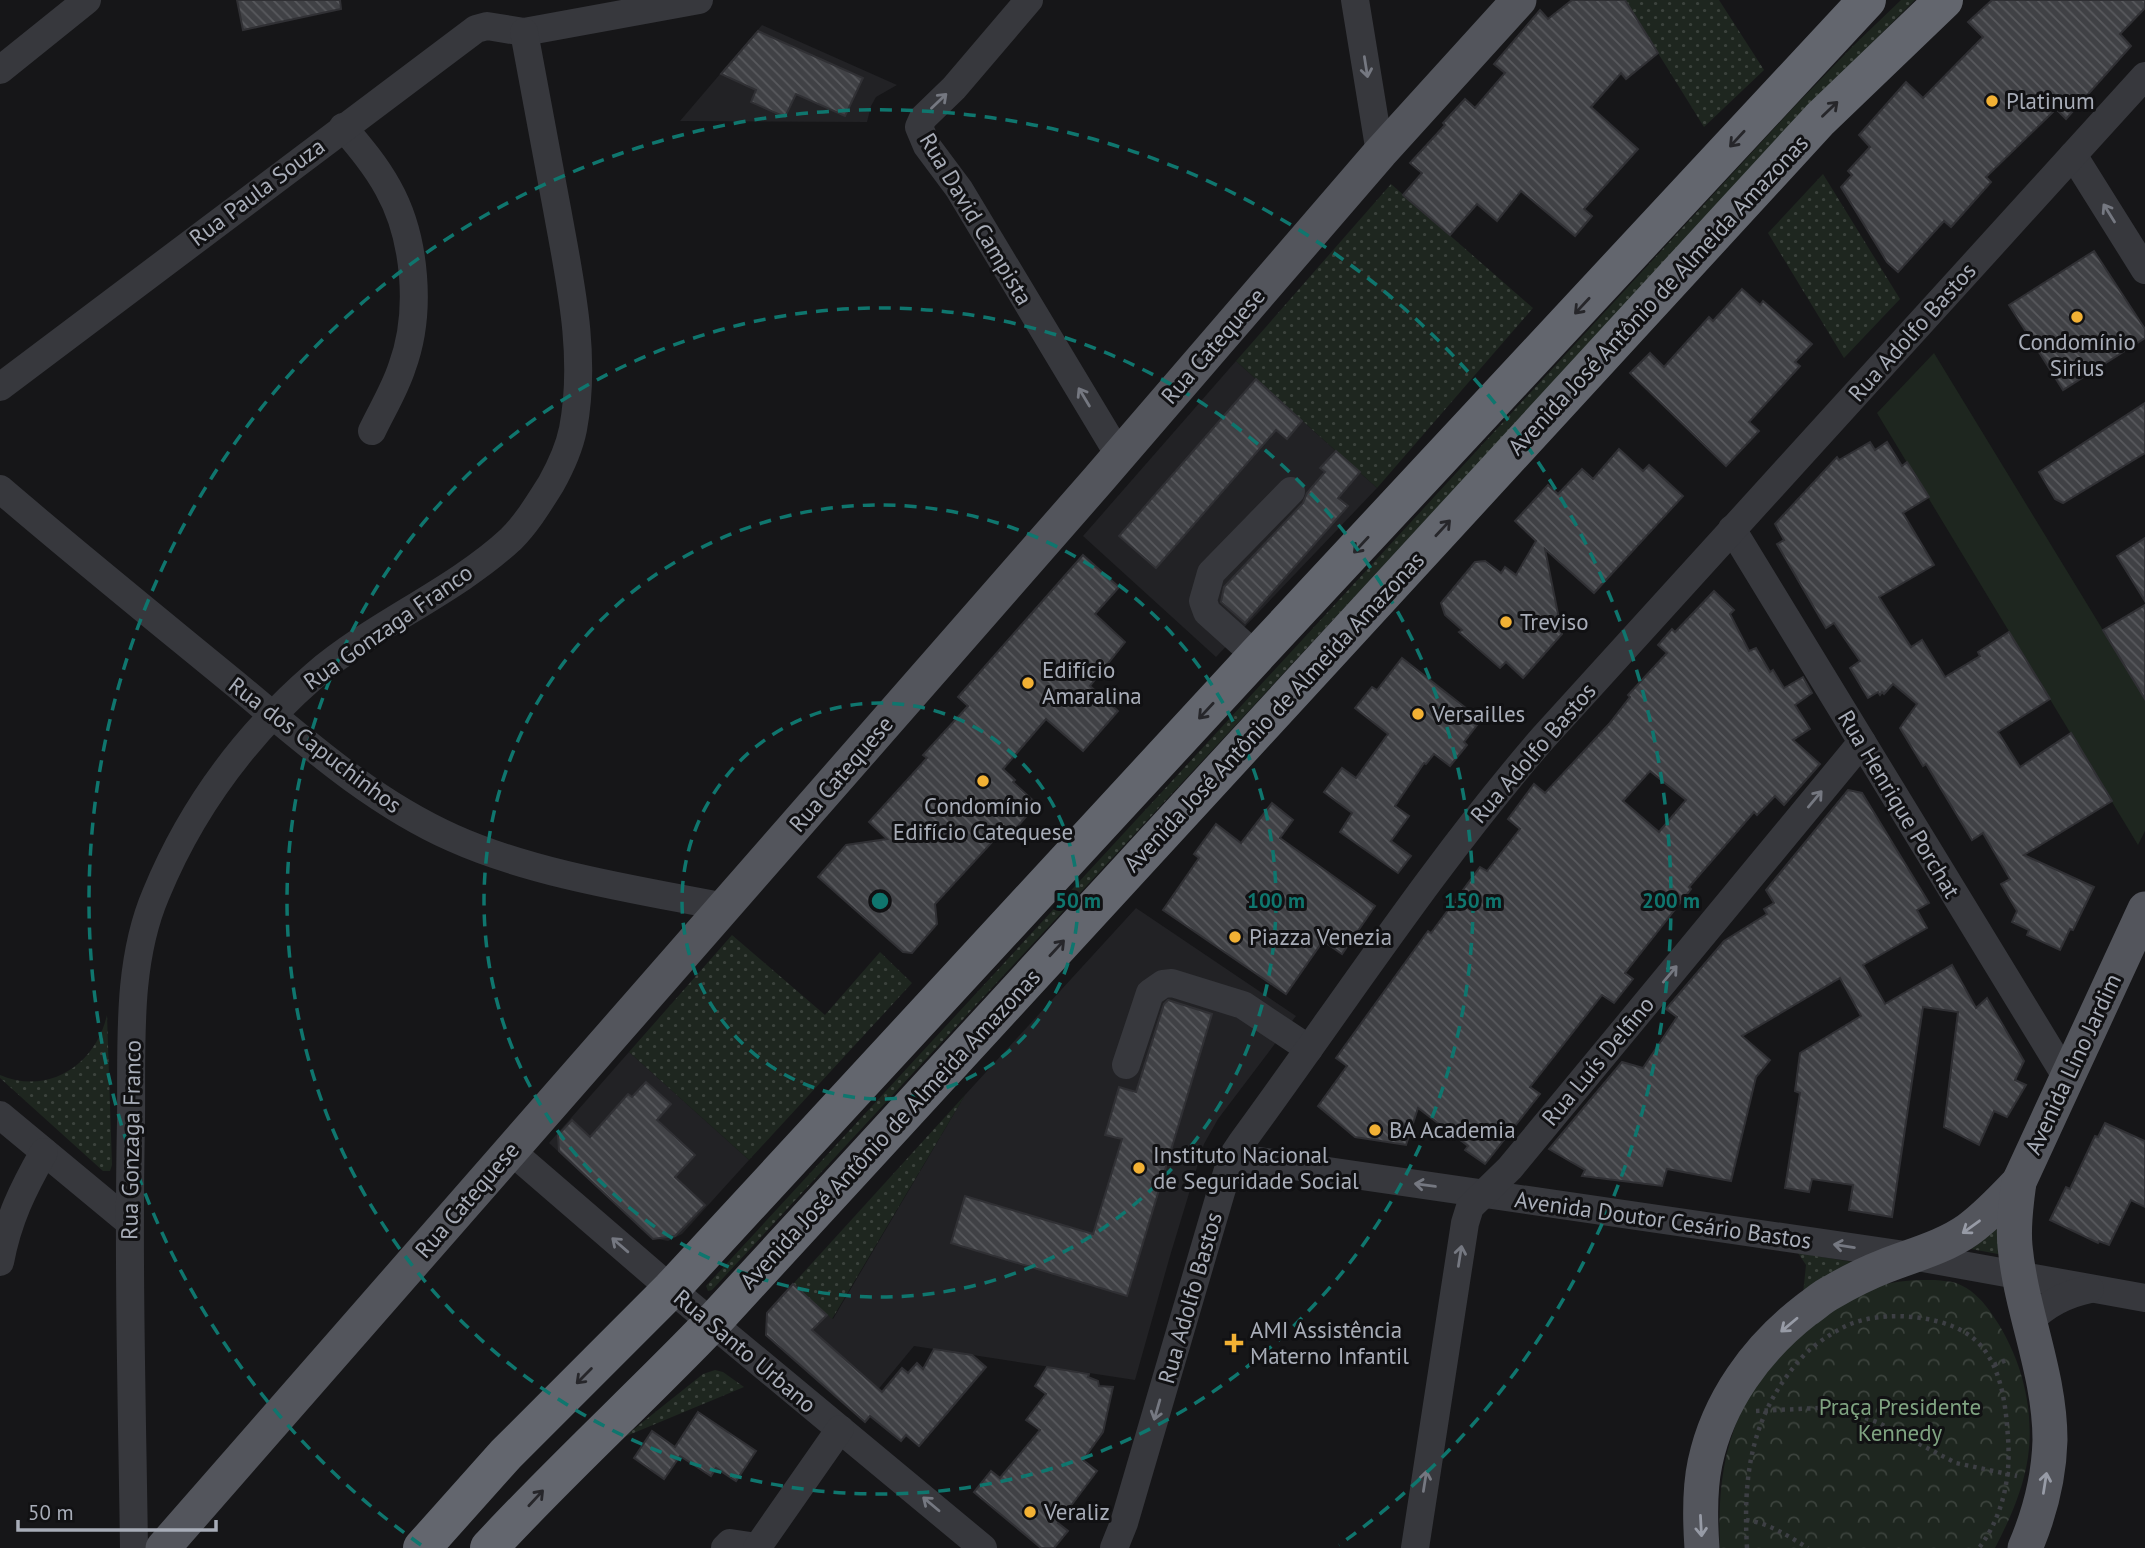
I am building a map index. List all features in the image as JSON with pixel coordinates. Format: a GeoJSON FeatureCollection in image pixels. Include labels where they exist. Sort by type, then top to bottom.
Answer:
{"type":"FeatureCollection","features":[{"type":"Feature","properties":{"kind":"highway","name":"Avenida José Antônio de Almeida Amazonas"},"geometry":{"type":"LineString","coordinates":[[422,1548],[506,1454],[671,1289],[1867,0]]}},
{"type":"Feature","properties":{"kind":"highway","name":"Avenida José Antônio de Almeida Amazonas"},"geometry":{"type":"LineString","coordinates":[[489,1548],[543,1490],[712,1323],[1820,119],[1944,0]]}},
{"type":"Feature","properties":{"kind":"main road","name":"Rua Catequese"},"geometry":{"type":"LineString","coordinates":[[163,1548],[1380,153],[1519,0]]}},
{"type":"Feature","properties":{"kind":"main road","name":"Avenida Lino Jardim"},"geometry":{"type":"LineString","coordinates":[[2019,1275],[2015,1212],[2019,1182],[2145,908]]}},
{"type":"Feature","properties":{"kind":"main road","name":"Avenida Lino Jardim"},"geometry":{"type":"LineString","coordinates":[[1912,1256],[1967,1231],[2019,1182]]}},
{"type":"Feature","properties":{"kind":"main road"},"geometry":{"type":"LineString","coordinates":[[1702,1548],[1700,1517],[1705,1463],[1724,1408],[1741,1378],[1777,1334],[1828,1293],[1884,1266],[1912,1256]]}},
{"type":"Feature","properties":{"kind":"main road"},"geometry":{"type":"LineString","coordinates":[[2019,1275],[2042,1376],[2050,1439],[2042,1505],[2025,1548]]}},
{"type":"Feature","properties":{"kind":"street"},"geometry":{"type":"LineString","coordinates":[[0,70],[87,0]]}},
{"type":"Feature","properties":{"kind":"street","name":"Rua Paula Souza"},"geometry":{"type":"LineString","coordinates":[[0,387],[476,29],[487,26],[524,32],[699,0]]}},
{"type":"Feature","properties":{"kind":"street","name":"Rua David Campista"},"geometry":{"type":"LineString","coordinates":[[1030,0],[954,88],[927,113],[919,127],[927,146],[959,188],[1119,455]]}},
{"type":"Feature","properties":{"kind":"street"},"geometry":{"type":"LineString","coordinates":[[1355,0],[1380,153]]}},
{"type":"Feature","properties":{"kind":"street","name":"Rua Gonzaga Franco"},"geometry":{"type":"LineString","coordinates":[[134,1548],[129,1222],[136,974],[147,916],[174,855],[208,793],[271,714],[342,653],[509,541],[537,506],[564,460],[572,430],[578,387],[578,337],[570,278],[524,32]]}},
{"type":"Feature","properties":{"kind":"street","name":"Rua Adolfo Bastos"},"geometry":{"type":"LineString","coordinates":[[1114,1548],[1233,1157],[1501,786],[2145,76]]}},
{"type":"Feature","properties":{"kind":"street"},"geometry":{"type":"LineString","coordinates":[[343,127],[366,154],[389,189],[405,229],[415,291],[403,367],[372,431]]}},
{"type":"Feature","properties":{"kind":"street"},"geometry":{"type":"LineString","coordinates":[[2073,155],[2145,270]]}},
{"type":"Feature","properties":{"kind":"street","name":"Rua dos Capuchinhos"},"geometry":{"type":"LineString","coordinates":[[0,489],[271,714],[396,810],[453,839],[540,867],[724,907]]}},
{"type":"Feature","properties":{"kind":"street"},"geometry":{"type":"LineString","coordinates":[[1256,656],[1207,612],[1203,601],[1211,573],[1291,491]]}},
{"type":"Feature","properties":{"kind":"street","name":"Rua Henrique Porchat"},"geometry":{"type":"LineString","coordinates":[[1732,529],[2067,1078]]}},
{"type":"Feature","properties":{"kind":"street","name":"Rua Luís Delfino"},"geometry":{"type":"LineString","coordinates":[[1415,1548],[1465,1223],[1470,1208],[1510,1168],[1862,742]]}},
{"type":"Feature","properties":{"kind":"street"},"geometry":{"type":"LineString","coordinates":[[1126,1065],[1150,993],[1163,984],[1172,983],[1243,1005],[1309,1049]]}},
{"type":"Feature","properties":{"kind":"street"},"geometry":{"type":"LineString","coordinates":[[0,1115],[129,1222]]}},
{"type":"Feature","properties":{"kind":"street","name":"Rua Santo Urbano"},"geometry":{"type":"LineString","coordinates":[[510,1150],[671,1289],[983,1548]]}},
{"type":"Feature","properties":{"kind":"street"},"geometry":{"type":"LineString","coordinates":[[0,1262],[12,1214],[44,1152]]}},
{"type":"Feature","properties":{"kind":"street","name":"Avenida Doutor Cesário Bastos"},"geometry":{"type":"LineString","coordinates":[[1233,1157],[1912,1256],[2145,1298]]}},
{"type":"Feature","properties":{"kind":"street","name":"Avenida Doutor Cesário Bastos"},"geometry":{"type":"LineString","coordinates":[[2030,1321],[2051,1302],[2092,1288]]}},
{"type":"Feature","properties":{"kind":"street"},"geometry":{"type":"LineString","coordinates":[[725,1548],[730,1543],[757,1547],[840,1429]]}},
{"type":"Feature","properties":{"kind":"path"},"geometry":{"type":"LineString","coordinates":[[1747,1548],[1745,1497],[1748,1471],[1758,1432],[1779,1387],[1798,1361],[1825,1338],[1849,1324],[1878,1318],[1926,1318],[1951,1325],[1981,1345],[1994,1364],[2000,1384],[2009,1450],[2008,1474],[1995,1522],[1979,1548]]}},
{"type":"Feature","properties":{"kind":"path"},"geometry":{"type":"LineString","coordinates":[[1724,1408],[1819,1408],[1851,1413],[1877,1422],[1956,1464],[2046,1482]]}},
{"type":"Feature","properties":{"kind":"path"},"geometry":{"type":"LineString","coordinates":[[1746,1520],[1773,1527],[1808,1548]]}},
{"type":"Feature","properties":{"kind":"shaded area"},"geometry":{"type":"Polygon","coordinates":[[[762,25],[897,85],[876,97],[867,122],[680,121],[762,25]]]}},
{"type":"Feature","properties":{"kind":"shaded area"},"geometry":{"type":"Polygon","coordinates":[[[1236,361],[1377,488],[1216,657],[1083,536],[1236,361]]]}},
{"type":"Feature","properties":{"kind":"shaded area"},"geometry":{"type":"Polygon","coordinates":[[[1136,908],[1296,1016],[1218,1119],[1204,1144],[1135,1380],[914,1346],[857,1415],[840,1400],[767,1313],[793,1284],[833,1319],[965,1095],[1136,908]]]}},
{"type":"Feature","properties":{"kind":"shaded area"},"geometry":{"type":"Polygon","coordinates":[[[629,1052],[749,1160],[682,1234],[668,1241],[652,1238],[549,1143],[629,1052]]]}},
{"type":"Feature","properties":{"kind":"green space"},"geometry":{"type":"Polygon","coordinates":[[[1625,0],[1719,0],[1764,70],[1704,127],[1625,0]]]}},
{"type":"Feature","properties":{"kind":"green space"},"geometry":{"type":"Polygon","coordinates":[[[1901,0],[1915,0],[1810,105],[712,1290],[708,1291],[706,1286],[1793,108],[1901,0]]]}},
{"type":"Feature","properties":{"kind":"green space"},"geometry":{"type":"Polygon","coordinates":[[[1823,174],[1900,299],[1844,358],[1768,233],[1823,174]]]}},
{"type":"Feature","properties":{"kind":"green space"},"geometry":{"type":"Polygon","coordinates":[[[1391,184],[1533,308],[1377,488],[1236,361],[1391,184]]]}},
{"type":"Feature","properties":{"kind":"green space"},"geometry":{"type":"Polygon","coordinates":[[[1934,353],[2145,699],[2145,831],[2138,845],[1877,413],[1934,353]]]}},
{"type":"Feature","properties":{"kind":"green space"},"geometry":{"type":"Polygon","coordinates":[[[732,935],[825,1015],[880,952],[912,983],[749,1160],[629,1052],[732,935]]]}},
{"type":"Feature","properties":{"kind":"green space"},"geometry":{"type":"Polygon","coordinates":[[[107,1015],[112,1165],[110,1171],[103,1171],[0,1078],[0,1075],[36,1081],[68,1071],[93,1048],[107,1015]]]}},
{"type":"Feature","properties":{"kind":"green space"},"geometry":{"type":"Polygon","coordinates":[[[965,1095],[832,1319],[793,1284],[965,1095]]]}},
{"type":"Feature","properties":{"kind":"green space"},"geometry":{"type":"Polygon","coordinates":[[[2004,1215],[2003,1255],[1966,1248],[2004,1215]]]}},
{"type":"Feature","properties":{"kind":"green space"},"geometry":{"type":"Polygon","coordinates":[[[1798,1253],[1853,1262],[1803,1294],[1806,1265],[1798,1253]]]}},
{"type":"Feature","properties":{"kind":"green space","name":"Praça Presidente Kennedy"},"geometry":{"type":"Polygon","coordinates":[[[1935,1280],[1961,1285],[1982,1302],[2000,1326],[2023,1380],[2029,1418],[2028,1457],[2015,1504],[1995,1548],[1720,1548],[1720,1496],[1729,1445],[1741,1412],[1765,1373],[1780,1355],[1817,1322],[1857,1296],[1891,1283],[1935,1280]]]}},
{"type":"Feature","properties":{"kind":"green space"},"geometry":{"type":"Polygon","coordinates":[[[715,1370],[723,1372],[744,1387],[624,1437],[703,1374],[715,1370]]]}},
{"type":"Feature","properties":{"kind":"building"},"geometry":{"type":"Polygon","coordinates":[[[237,0],[340,0],[341,9],[243,30],[237,0]]]}},
{"type":"Feature","properties":{"kind":"building"},"geometry":{"type":"Polygon","coordinates":[[[1572,0],[1625,0],[1658,53],[1626,79],[1621,73],[1591,107],[1638,149],[1584,209],[1592,216],[1575,236],[1521,191],[1497,221],[1477,204],[1450,235],[1403,195],[1422,173],[1410,163],[1465,99],[1475,108],[1505,73],[1494,64],[1540,10],[1548,19],[1572,0]]]}},
{"type":"Feature","properties":{"kind":"building"},"geometry":{"type":"Polygon","coordinates":[[[1992,0],[2145,0],[2145,8],[2120,34],[2131,46],[2066,119],[2056,109],[1986,177],[1991,182],[1951,227],[1944,221],[1898,272],[1887,262],[1841,187],[1852,175],[1848,171],[1870,147],[1859,135],[1906,82],[1923,98],[1983,37],[1968,22],[1992,0]]]}},
{"type":"Feature","properties":{"kind":"building"},"geometry":{"type":"Polygon","coordinates":[[[758,31],[863,78],[845,116],[796,94],[785,117],[751,102],[756,90],[721,74],[758,31]]]}},
{"type":"Feature","properties":{"kind":"building","name":"Condomínio Sirius"},"geometry":{"type":"Polygon","coordinates":[[[2094,251],[2145,329],[2145,338],[2063,390],[2009,305],[2094,251]]]}},
{"type":"Feature","properties":{"kind":"building"},"geometry":{"type":"Polygon","coordinates":[[[1742,289],[1760,305],[1763,301],[1812,344],[1795,362],[1800,366],[1749,422],[1759,431],[1726,466],[1630,373],[1650,353],[1664,367],[1709,317],[1713,321],[1742,289]]]}},
{"type":"Feature","properties":{"kind":"building"},"geometry":{"type":"Polygon","coordinates":[[[1256,379],[1302,421],[1287,439],[1276,430],[1156,568],[1119,536],[1256,379]]]}},
{"type":"Feature","properties":{"kind":"building"},"geometry":{"type":"Polygon","coordinates":[[[2145,403],[2145,453],[2063,503],[2055,499],[2039,472],[2145,403]]]}},
{"type":"Feature","properties":{"kind":"building"},"geometry":{"type":"Polygon","coordinates":[[[1870,442],[1875,450],[1887,442],[1902,466],[1907,462],[1929,497],[1903,513],[1934,565],[1879,597],[1911,647],[1922,640],[1945,677],[1980,656],[1978,652],[2009,632],[2050,699],[1998,732],[2020,767],[2071,733],[2112,801],[2024,855],[2094,887],[2060,950],[2027,935],[2029,930],[2012,922],[2017,911],[2001,884],[2010,879],[1983,833],[1972,840],[1926,764],[1923,766],[1900,728],[1917,704],[1893,684],[1884,694],[1882,692],[1880,695],[1878,692],[1868,698],[1850,668],[1860,661],[1834,623],[1826,628],[1777,544],[1784,540],[1775,524],[1837,457],[1839,460],[1870,442]]]}},
{"type":"Feature","properties":{"kind":"building"},"geometry":{"type":"Polygon","coordinates":[[[1619,449],[1643,471],[1649,465],[1683,496],[1594,593],[1545,549],[1562,634],[1523,678],[1506,662],[1500,668],[1459,632],[1462,630],[1445,615],[1441,603],[1475,562],[1485,561],[1501,573],[1505,567],[1516,575],[1536,541],[1515,521],[1548,485],[1558,494],[1582,469],[1593,479],[1619,449]]]}},
{"type":"Feature","properties":{"kind":"building"},"geometry":{"type":"Polygon","coordinates":[[[1336,451],[1360,472],[1338,498],[1348,506],[1245,623],[1221,602],[1224,587],[1303,503],[1307,493],[1325,472],[1320,468],[1336,451]]]}},
{"type":"Feature","properties":{"kind":"building"},"geometry":{"type":"Polygon","coordinates":[[[2145,538],[2145,601],[2117,556],[2145,538]]]}},
{"type":"Feature","properties":{"kind":"building"},"geometry":{"type":"Polygon","coordinates":[[[1083,555],[1119,587],[1095,614],[1125,642],[1090,686],[1118,711],[1083,751],[1046,719],[1003,769],[1037,804],[1011,834],[1004,829],[935,904],[937,924],[912,953],[903,952],[818,877],[846,845],[887,839],[869,822],[927,758],[923,755],[968,706],[958,697],[1083,555]]]}},
{"type":"Feature","properties":{"kind":"building"},"geometry":{"type":"Polygon","coordinates":[[[1714,591],[1734,610],[1730,614],[1749,651],[1756,648],[1770,672],[1773,670],[1784,688],[1803,677],[1812,693],[1795,705],[1810,729],[1793,740],[1820,764],[1784,805],[1775,796],[1757,815],[1754,812],[1689,887],[1691,889],[1625,973],[1633,979],[1614,1003],[1602,995],[1530,1087],[1540,1094],[1485,1164],[1465,1150],[1468,1146],[1418,1108],[1406,1145],[1355,1137],[1318,1106],[1347,1066],[1336,1058],[1428,931],[1431,933],[1480,867],[1487,871],[1520,829],[1508,819],[1534,784],[1545,793],[1609,724],[1630,697],[1628,695],[1667,653],[1658,645],[1672,629],[1675,632],[1714,591]],[[1650,771],[1623,801],[1659,832],[1686,800],[1650,771]]]}},
{"type":"Feature","properties":{"kind":"building"},"geometry":{"type":"Polygon","coordinates":[[[2145,605],[2145,699],[2103,630],[2145,605]]]}},
{"type":"Feature","properties":{"kind":"building"},"geometry":{"type":"Polygon","coordinates":[[[1402,658],[1481,720],[1464,742],[1467,745],[1450,766],[1434,754],[1424,763],[1395,806],[1409,816],[1391,841],[1411,856],[1398,873],[1340,832],[1352,813],[1324,792],[1342,768],[1356,778],[1388,734],[1355,708],[1372,687],[1377,690],[1402,658]]]}},
{"type":"Feature","properties":{"kind":"building"},"geometry":{"type":"Polygon","coordinates":[[[1848,790],[1862,793],[1929,903],[1917,910],[1927,928],[1863,965],[1885,1004],[1952,965],[1976,1008],[1987,998],[2024,1061],[2015,1080],[2026,1085],[2007,1117],[1994,1111],[1979,1145],[1944,1127],[1958,1012],[1923,1007],[1892,1217],[1849,1210],[1853,1185],[1812,1179],[1809,1192],[1785,1188],[1800,1093],[1795,1091],[1800,1053],[1861,1016],[1840,978],[1742,1036],[1770,1060],[1756,1077],[1731,1181],[1667,1169],[1662,1186],[1582,1176],[1585,1170],[1549,1149],[1622,1062],[1643,1068],[1677,1017],[1666,1009],[1724,941],[1767,914],[1764,909],[1774,903],[1766,890],[1848,790]]]}},
{"type":"Feature","properties":{"kind":"building"},"geometry":{"type":"Polygon","coordinates":[[[1272,803],[1293,820],[1280,838],[1375,906],[1342,954],[1323,941],[1286,994],[1163,910],[1199,858],[1194,854],[1216,824],[1241,843],[1272,803]]]}},
{"type":"Feature","properties":{"kind":"building","name":"Instituto Nacional de Seguridade Social"},"geometry":{"type":"Polygon","coordinates":[[[1168,1000],[1212,1014],[1127,1296],[951,1243],[965,1196],[1093,1234],[1122,1139],[1105,1135],[1119,1087],[1136,1092],[1164,1004],[1168,1000]]]}},
{"type":"Feature","properties":{"kind":"building"},"geometry":{"type":"Polygon","coordinates":[[[646,1082],[671,1104],[657,1120],[695,1155],[675,1177],[705,1205],[675,1236],[653,1239],[559,1151],[558,1135],[572,1120],[590,1137],[628,1094],[632,1097],[646,1082]]]}},
{"type":"Feature","properties":{"kind":"building"},"geometry":{"type":"Polygon","coordinates":[[[2105,1123],[2145,1141],[2145,1207],[2131,1200],[2109,1245],[2099,1241],[2098,1243],[2050,1220],[2066,1187],[2070,1189],[2095,1136],[2098,1137],[2105,1123]]]}},
{"type":"Feature","properties":{"kind":"building"},"geometry":{"type":"Polygon","coordinates":[[[793,1284],[827,1315],[812,1330],[882,1392],[902,1368],[908,1373],[917,1363],[923,1369],[934,1349],[972,1355],[986,1367],[919,1446],[906,1435],[901,1441],[870,1416],[865,1422],[766,1335],[767,1313],[793,1284]]]}},
{"type":"Feature","properties":{"kind":"building"},"geometry":{"type":"Polygon","coordinates":[[[1047,1367],[1089,1374],[1088,1377],[1098,1381],[1099,1386],[1113,1387],[1103,1432],[1083,1460],[1097,1471],[1058,1523],[1068,1531],[1054,1548],[1041,1548],[974,1492],[991,1471],[1000,1478],[1040,1430],[1026,1420],[1046,1394],[1035,1386],[1047,1367]]]}},
{"type":"Feature","properties":{"kind":"building"},"geometry":{"type":"Polygon","coordinates":[[[698,1412],[756,1451],[736,1481],[716,1468],[711,1476],[680,1456],[664,1479],[634,1458],[652,1431],[675,1447],[698,1412]]]}},
{"type":"Feature","properties":{"kind":"place","name":"Platinum"},"geometry":{"type":"Point","coordinates":[1992,101]}},
{"type":"Feature","properties":{"kind":"place","name":"Condomínio Sirius"},"geometry":{"type":"Point","coordinates":[2077,317]}},
{"type":"Feature","properties":{"kind":"place","name":"Treviso"},"geometry":{"type":"Point","coordinates":[1506,622]}},
{"type":"Feature","properties":{"kind":"place","name":"Edifício Amaralina"},"geometry":{"type":"Point","coordinates":[1028,683]}},
{"type":"Feature","properties":{"kind":"place","name":"Versailles"},"geometry":{"type":"Point","coordinates":[1418,714]}},
{"type":"Feature","properties":{"kind":"place","name":"Condomínio Edifício Catequese"},"geometry":{"type":"Point","coordinates":[983,781]}},
{"type":"Feature","properties":{"kind":"place","name":"Piazza Venezia"},"geometry":{"type":"Point","coordinates":[1235,937]}},
{"type":"Feature","properties":{"kind":"place","name":"BA Academia"},"geometry":{"type":"Point","coordinates":[1375,1130]}},
{"type":"Feature","properties":{"kind":"place","name":"Instituto Nacional de Seguridade Social"},"geometry":{"type":"Point","coordinates":[1139,1168]}},
{"type":"Feature","properties":{"kind":"place","name":"AMI Assistência Materno Infantil"},"geometry":{"type":"Point","coordinates":[1234,1343]}},
{"type":"Feature","properties":{"kind":"place","name":"Veraliz"},"geometry":{"type":"Point","coordinates":[1030,1512]}}]}
